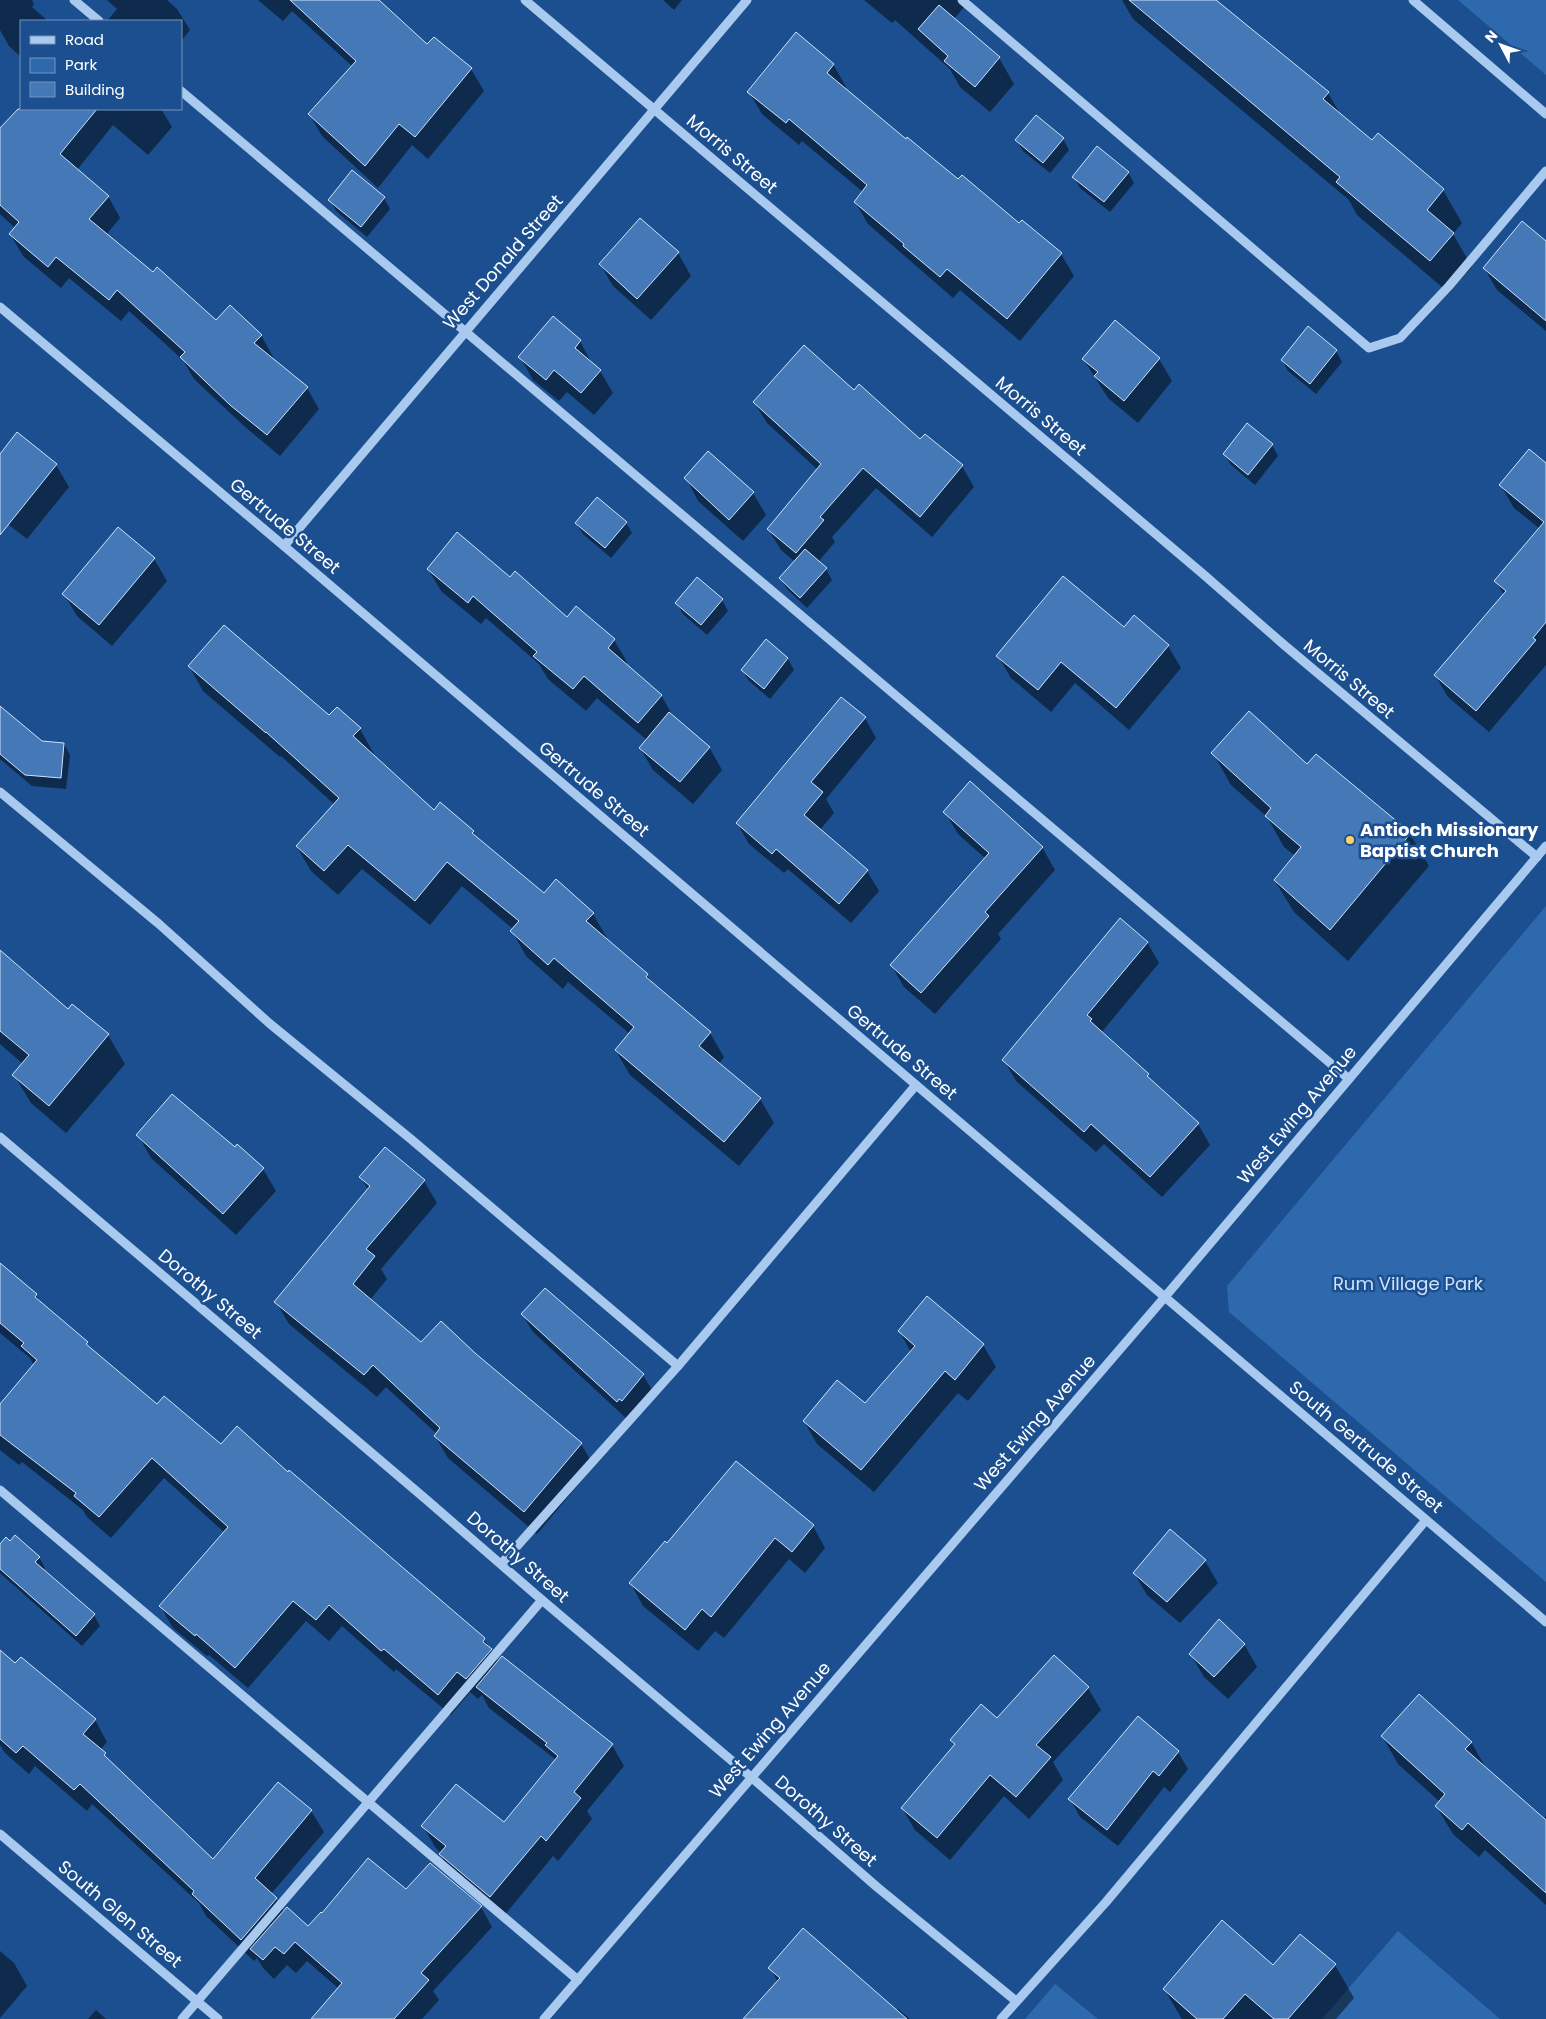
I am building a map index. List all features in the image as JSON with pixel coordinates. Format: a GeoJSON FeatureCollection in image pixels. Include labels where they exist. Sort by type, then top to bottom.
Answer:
{"type":"FeatureCollection","features":[{"type":"Feature","properties":{"kind":"street"},"geometry":{"type":"LineString","coordinates":[[74,0],[98,20]]}},
{"type":"Feature","properties":{"kind":"street","name":"Morris Street"},"geometry":{"type":"LineString","coordinates":[[525,0],[1203,574],[1290,650],[1537,857]]}},
{"type":"Feature","properties":{"kind":"street","name":"West Donald Street"},"geometry":{"type":"LineString","coordinates":[[284,546],[747,0]]}},
{"type":"Feature","properties":{"kind":"street"},"geometry":{"type":"LineString","coordinates":[[962,0],[1369,348],[1400,338],[1449,286],[1546,171]]}},
{"type":"Feature","properties":{"kind":"street"},"geometry":{"type":"LineString","coordinates":[[1413,0],[1546,114]]}},
{"type":"Feature","properties":{"kind":"street"},"geometry":{"type":"LineString","coordinates":[[182,92],[1349,1079]]}},
{"type":"Feature","properties":{"kind":"street","name":"Gertrude Street"},"geometry":{"type":"LineString","coordinates":[[0,307],[284,546],[1164,1298]]}},
{"type":"Feature","properties":{"kind":"street"},"geometry":{"type":"LineString","coordinates":[[0,792],[159,924],[269,1023],[420,1147],[678,1366]]}},
{"type":"Feature","properties":{"kind":"street","name":"West Ewing Avenue"},"geometry":{"type":"LineString","coordinates":[[544,2019],[1164,1298],[1546,846]]}},
{"type":"Feature","properties":{"kind":"street"},"geometry":{"type":"LineString","coordinates":[[501,1564],[678,1366],[916,1085]]}},
{"type":"Feature","properties":{"kind":"street","name":"Dorothy Street"},"geometry":{"type":"LineString","coordinates":[[0,1136],[751,1777],[876,1887],[1016,2001]]}},
{"type":"Feature","properties":{"kind":"street","name":"South Gertrude Street"},"geometry":{"type":"LineString","coordinates":[[1164,1298],[1546,1622]]}},
{"type":"Feature","properties":{"kind":"street"},"geometry":{"type":"LineString","coordinates":[[0,1490],[578,1980]]}},
{"type":"Feature","properties":{"kind":"street"},"geometry":{"type":"LineString","coordinates":[[1001,2019],[1106,1902],[1426,1520]]}},
{"type":"Feature","properties":{"kind":"street"},"geometry":{"type":"LineString","coordinates":[[182,2019],[542,1600]]}},
{"type":"Feature","properties":{"kind":"street","name":"South Glen Street"},"geometry":{"type":"LineString","coordinates":[[0,1834],[218,2019]]}},
{"type":"Feature","properties":{"kind":"green space"},"geometry":{"type":"Polygon","coordinates":[[[1458,0],[1546,0],[1546,75],[1458,0]]]}},
{"type":"Feature","properties":{"kind":"green space","name":"Rum Village Park"},"geometry":{"type":"Polygon","coordinates":[[[1546,906],[1546,1582],[1229,1312],[1227,1286],[1546,906]]]}},
{"type":"Feature","properties":{"kind":"green space"},"geometry":{"type":"Polygon","coordinates":[[[1398,1931],[1500,2019],[1322,2019],[1398,1931]]]}},
{"type":"Feature","properties":{"kind":"green space"},"geometry":{"type":"Polygon","coordinates":[[[1055,1984],[1098,2019],[1025,2019],[1055,1984]]]}},
{"type":"Feature","properties":{"kind":"building"},"geometry":{"type":"Polygon","coordinates":[[[290,0],[379,0],[427,44],[434,37],[472,68],[415,137],[399,124],[365,166],[308,114],[356,61],[290,0]]]}},
{"type":"Feature","properties":{"kind":"building"},"geometry":{"type":"Polygon","coordinates":[[[1129,0],[1216,0],[1329,92],[1323,99],[1372,140],[1378,133],[1444,189],[1427,210],[1454,233],[1430,261],[1336,182],[1340,177],[1129,0]]]}},
{"type":"Feature","properties":{"kind":"building"},"geometry":{"type":"Polygon","coordinates":[[[939,5],[1000,57],[975,87],[944,61],[948,56],[918,29],[939,5]]]}},
{"type":"Feature","properties":{"kind":"building"},"geometry":{"type":"Polygon","coordinates":[[[796,32],[834,64],[827,73],[906,139],[907,137],[958,179],[962,175],[1019,223],[1022,220],[1062,253],[1007,319],[947,269],[940,277],[903,246],[904,244],[854,202],[867,185],[789,119],[786,123],[747,92],[796,32]]]}},
{"type":"Feature","properties":{"kind":"building"},"geometry":{"type":"Polygon","coordinates":[[[18,109],[96,110],[60,154],[109,196],[89,219],[153,272],[157,267],[216,320],[230,305],[262,335],[254,343],[308,387],[267,435],[230,405],[180,357],[185,352],[117,290],[109,300],[56,257],[48,267],[9,234],[19,222],[0,205],[0,128],[18,109]]]}},
{"type":"Feature","properties":{"kind":"building"},"geometry":{"type":"Polygon","coordinates":[[[1036,115],[1064,138],[1043,163],[1015,140],[1036,115]]]}},
{"type":"Feature","properties":{"kind":"building"},"geometry":{"type":"Polygon","coordinates":[[[1097,146],[1129,172],[1104,202],[1072,177],[1097,146]]]}},
{"type":"Feature","properties":{"kind":"building"},"geometry":{"type":"Polygon","coordinates":[[[352,170],[385,197],[361,227],[328,200],[352,170]]]}},
{"type":"Feature","properties":{"kind":"building"},"geometry":{"type":"Polygon","coordinates":[[[640,218],[679,252],[637,299],[599,264],[640,218]]]}},
{"type":"Feature","properties":{"kind":"building"},"geometry":{"type":"Polygon","coordinates":[[[1522,221],[1546,241],[1546,321],[1483,268],[1522,221]]]}},
{"type":"Feature","properties":{"kind":"building"},"geometry":{"type":"Polygon","coordinates":[[[553,316],[581,340],[575,348],[601,370],[581,393],[554,370],[546,380],[518,357],[553,316]]]}},
{"type":"Feature","properties":{"kind":"building"},"geometry":{"type":"Polygon","coordinates":[[[1115,320],[1160,358],[1124,401],[1094,376],[1098,372],[1082,359],[1115,320]]]}},
{"type":"Feature","properties":{"kind":"building"},"geometry":{"type":"Polygon","coordinates":[[[1308,326],[1337,350],[1310,384],[1281,360],[1308,326]]]}},
{"type":"Feature","properties":{"kind":"building"},"geometry":{"type":"Polygon","coordinates":[[[804,345],[854,390],[859,384],[920,439],[925,434],[963,465],[920,517],[863,468],[820,517],[824,520],[796,553],[767,529],[821,464],[753,402],[804,345]]]}},
{"type":"Feature","properties":{"kind":"building"},"geometry":{"type":"Polygon","coordinates":[[[1247,423],[1273,444],[1248,475],[1223,454],[1247,423]]]}},
{"type":"Feature","properties":{"kind":"building"},"geometry":{"type":"Polygon","coordinates":[[[17,432],[57,464],[0,535],[0,454],[17,432]]]}},
{"type":"Feature","properties":{"kind":"building"},"geometry":{"type":"Polygon","coordinates":[[[1529,449],[1546,463],[1546,622],[1533,638],[1536,640],[1476,711],[1434,675],[1506,591],[1494,581],[1544,522],[1499,485],[1529,449]]]}},
{"type":"Feature","properties":{"kind":"building"},"geometry":{"type":"Polygon","coordinates":[[[708,451],[754,492],[729,520],[684,478],[708,451]]]}},
{"type":"Feature","properties":{"kind":"building"},"geometry":{"type":"Polygon","coordinates":[[[597,497],[627,522],[605,548],[575,523],[597,497]]]}},
{"type":"Feature","properties":{"kind":"building"},"geometry":{"type":"Polygon","coordinates":[[[118,527],[155,558],[99,625],[62,594],[118,527]]]}},
{"type":"Feature","properties":{"kind":"building"},"geometry":{"type":"Polygon","coordinates":[[[457,532],[510,577],[515,571],[567,617],[576,606],[615,639],[608,648],[662,695],[638,723],[584,676],[573,689],[533,656],[537,652],[473,596],[468,603],[427,569],[457,532]]]}},
{"type":"Feature","properties":{"kind":"building"},"geometry":{"type":"Polygon","coordinates":[[[805,549],[827,568],[800,598],[779,578],[805,549]]]}},
{"type":"Feature","properties":{"kind":"building"},"geometry":{"type":"Polygon","coordinates":[[[1063,576],[1124,627],[1134,615],[1169,645],[1116,708],[1061,662],[1038,690],[996,656],[1063,576]]]}},
{"type":"Feature","properties":{"kind":"building"},"geometry":{"type":"Polygon","coordinates":[[[697,577],[723,599],[701,625],[675,603],[697,577]]]}},
{"type":"Feature","properties":{"kind":"building"},"geometry":{"type":"Polygon","coordinates":[[[224,625],[329,715],[337,707],[361,728],[353,736],[434,810],[440,802],[474,831],[472,833],[544,893],[556,879],[594,913],[586,921],[648,974],[646,977],[711,1032],[699,1046],[761,1098],[724,1142],[615,1050],[634,1027],[554,958],[548,965],[510,931],[519,921],[447,862],[415,901],[348,845],[324,871],[296,846],[339,798],[266,732],[188,666],[224,625]]]}},
{"type":"Feature","properties":{"kind":"building"},"geometry":{"type":"Polygon","coordinates":[[[766,639],[788,658],[764,689],[741,670],[766,639]]]}},
{"type":"Feature","properties":{"kind":"building"},"geometry":{"type":"Polygon","coordinates":[[[841,697],[866,717],[811,782],[823,792],[804,815],[868,870],[839,904],[776,849],[772,854],[736,823],[841,697]]]}},
{"type":"Feature","properties":{"kind":"building"},"geometry":{"type":"Polygon","coordinates":[[[0,706],[42,741],[64,743],[61,778],[25,775],[0,754],[0,706]]]}},
{"type":"Feature","properties":{"kind":"building","name":"Antioch Missionary Baptist Church"},"geometry":{"type":"Polygon","coordinates":[[[1249,711],[1307,764],[1316,754],[1411,833],[1330,930],[1274,880],[1301,847],[1265,816],[1271,808],[1211,753],[1249,711]]]}},
{"type":"Feature","properties":{"kind":"building"},"geometry":{"type":"Polygon","coordinates":[[[669,712],[710,747],[680,782],[639,748],[669,712]]]}},
{"type":"Feature","properties":{"kind":"building"},"geometry":{"type":"Polygon","coordinates":[[[970,781],[1043,847],[985,912],[989,916],[921,993],[890,965],[989,853],[943,812],[970,781]]]}},
{"type":"Feature","properties":{"kind":"building"},"geometry":{"type":"Polygon","coordinates":[[[1120,918],[1148,942],[1087,1015],[1092,1019],[1090,1021],[1149,1074],[1147,1076],[1199,1123],[1150,1177],[1091,1124],[1084,1132],[1002,1060],[1120,918]]]}},
{"type":"Feature","properties":{"kind":"building"},"geometry":{"type":"Polygon","coordinates":[[[0,950],[68,1009],[72,1004],[109,1034],[49,1106],[12,1075],[29,1055],[0,1031],[0,950]]]}},
{"type":"Feature","properties":{"kind":"building"},"geometry":{"type":"Polygon","coordinates":[[[172,1094],[235,1147],[237,1144],[264,1168],[223,1214],[136,1135],[172,1094]]]}},
{"type":"Feature","properties":{"kind":"building"},"geometry":{"type":"Polygon","coordinates":[[[385,1147],[425,1180],[366,1249],[375,1256],[353,1284],[421,1342],[441,1321],[475,1353],[582,1443],[524,1512],[434,1436],[440,1428],[373,1365],[364,1375],[274,1302],[370,1186],[359,1177],[385,1147]]]}},
{"type":"Feature","properties":{"kind":"building"},"geometry":{"type":"Polygon","coordinates":[[[0,1263],[37,1294],[35,1297],[88,1342],[86,1344],[157,1404],[164,1396],[221,1444],[237,1426],[288,1472],[289,1470],[485,1638],[483,1642],[492,1649],[466,1679],[457,1672],[438,1695],[384,1649],[381,1651],[329,1605],[316,1620],[293,1601],[235,1668],[196,1634],[195,1636],[159,1606],[228,1527],[152,1458],[99,1517],[74,1496],[76,1493],[0,1435],[0,1404],[37,1360],[21,1346],[24,1343],[0,1323],[0,1263]]]}},
{"type":"Feature","properties":{"kind":"building"},"geometry":{"type":"Polygon","coordinates":[[[545,1288],[644,1374],[622,1401],[619,1399],[617,1402],[521,1314],[545,1288]]]}},
{"type":"Feature","properties":{"kind":"building"},"geometry":{"type":"Polygon","coordinates":[[[927,1296],[984,1344],[955,1380],[945,1371],[861,1470],[803,1421],[837,1380],[865,1403],[915,1346],[898,1331],[927,1296]]]}},
{"type":"Feature","properties":{"kind":"building"},"geometry":{"type":"Polygon","coordinates":[[[736,1461],[814,1525],[792,1552],[775,1538],[711,1617],[702,1609],[685,1630],[629,1583],[665,1541],[667,1543],[736,1461]]]}},
{"type":"Feature","properties":{"kind":"building"},"geometry":{"type":"Polygon","coordinates":[[[1170,1529],[1206,1560],[1167,1602],[1133,1573],[1170,1529]]]}},
{"type":"Feature","properties":{"kind":"building"},"geometry":{"type":"Polygon","coordinates":[[[15,1535],[40,1557],[35,1562],[95,1614],[76,1636],[0,1569],[0,1544],[6,1537],[10,1541],[15,1535]]]}},
{"type":"Feature","properties":{"kind":"building"},"geometry":{"type":"Polygon","coordinates":[[[1219,1619],[1245,1644],[1214,1677],[1189,1654],[1219,1619]]]}},
{"type":"Feature","properties":{"kind":"building"},"geometry":{"type":"Polygon","coordinates":[[[0,1650],[15,1663],[21,1657],[96,1719],[83,1734],[106,1753],[104,1755],[213,1859],[278,1782],[312,1810],[255,1878],[277,1898],[241,1940],[192,1894],[194,1891],[80,1784],[74,1790],[23,1746],[16,1753],[0,1739],[0,1650]]]}},
{"type":"Feature","properties":{"kind":"building"},"geometry":{"type":"Polygon","coordinates":[[[1054,1655],[1089,1687],[1036,1745],[1051,1757],[1016,1797],[990,1775],[937,1838],[901,1808],[955,1744],[950,1740],[981,1704],[997,1718],[1054,1655]]]}},
{"type":"Feature","properties":{"kind":"building"},"geometry":{"type":"Polygon","coordinates":[[[502,1656],[613,1744],[574,1792],[581,1798],[546,1841],[541,1836],[490,1897],[439,1854],[446,1846],[421,1826],[456,1784],[504,1822],[558,1756],[545,1745],[547,1743],[476,1687],[502,1656]]]}},
{"type":"Feature","properties":{"kind":"building"},"geometry":{"type":"Polygon","coordinates":[[[1419,1694],[1472,1742],[1465,1749],[1546,1820],[1546,1893],[1468,1823],[1462,1830],[1435,1806],[1445,1794],[1381,1736],[1419,1694]]]}},
{"type":"Feature","properties":{"kind":"building"},"geometry":{"type":"Polygon","coordinates":[[[1138,1716],[1179,1751],[1159,1776],[1153,1771],[1107,1830],[1068,1799],[1138,1716]]]}},
{"type":"Feature","properties":{"kind":"building"},"geometry":{"type":"Polygon","coordinates":[[[368,1858],[406,1889],[430,1863],[482,1906],[421,1973],[429,1980],[394,2019],[311,2019],[342,1983],[295,1942],[284,1954],[275,1947],[263,1960],[250,1949],[287,1907],[308,1926],[322,1913],[368,1858]]]}},
{"type":"Feature","properties":{"kind":"building"},"geometry":{"type":"Polygon","coordinates":[[[1222,1920],[1273,1965],[1300,1934],[1336,1964],[1288,2019],[1274,2019],[1245,1994],[1223,2019],[1197,2019],[1163,1989],[1222,1920]]]}},
{"type":"Feature","properties":{"kind":"building"},"geometry":{"type":"Polygon","coordinates":[[[803,1928],[907,2019],[743,2019],[780,1978],[768,1968],[803,1928]]]}},
{"type":"Feature","properties":{"kind":"place","name":"Antioch Missionary Baptist Church"},"geometry":{"type":"Point","coordinates":[1350,840]}}]}
